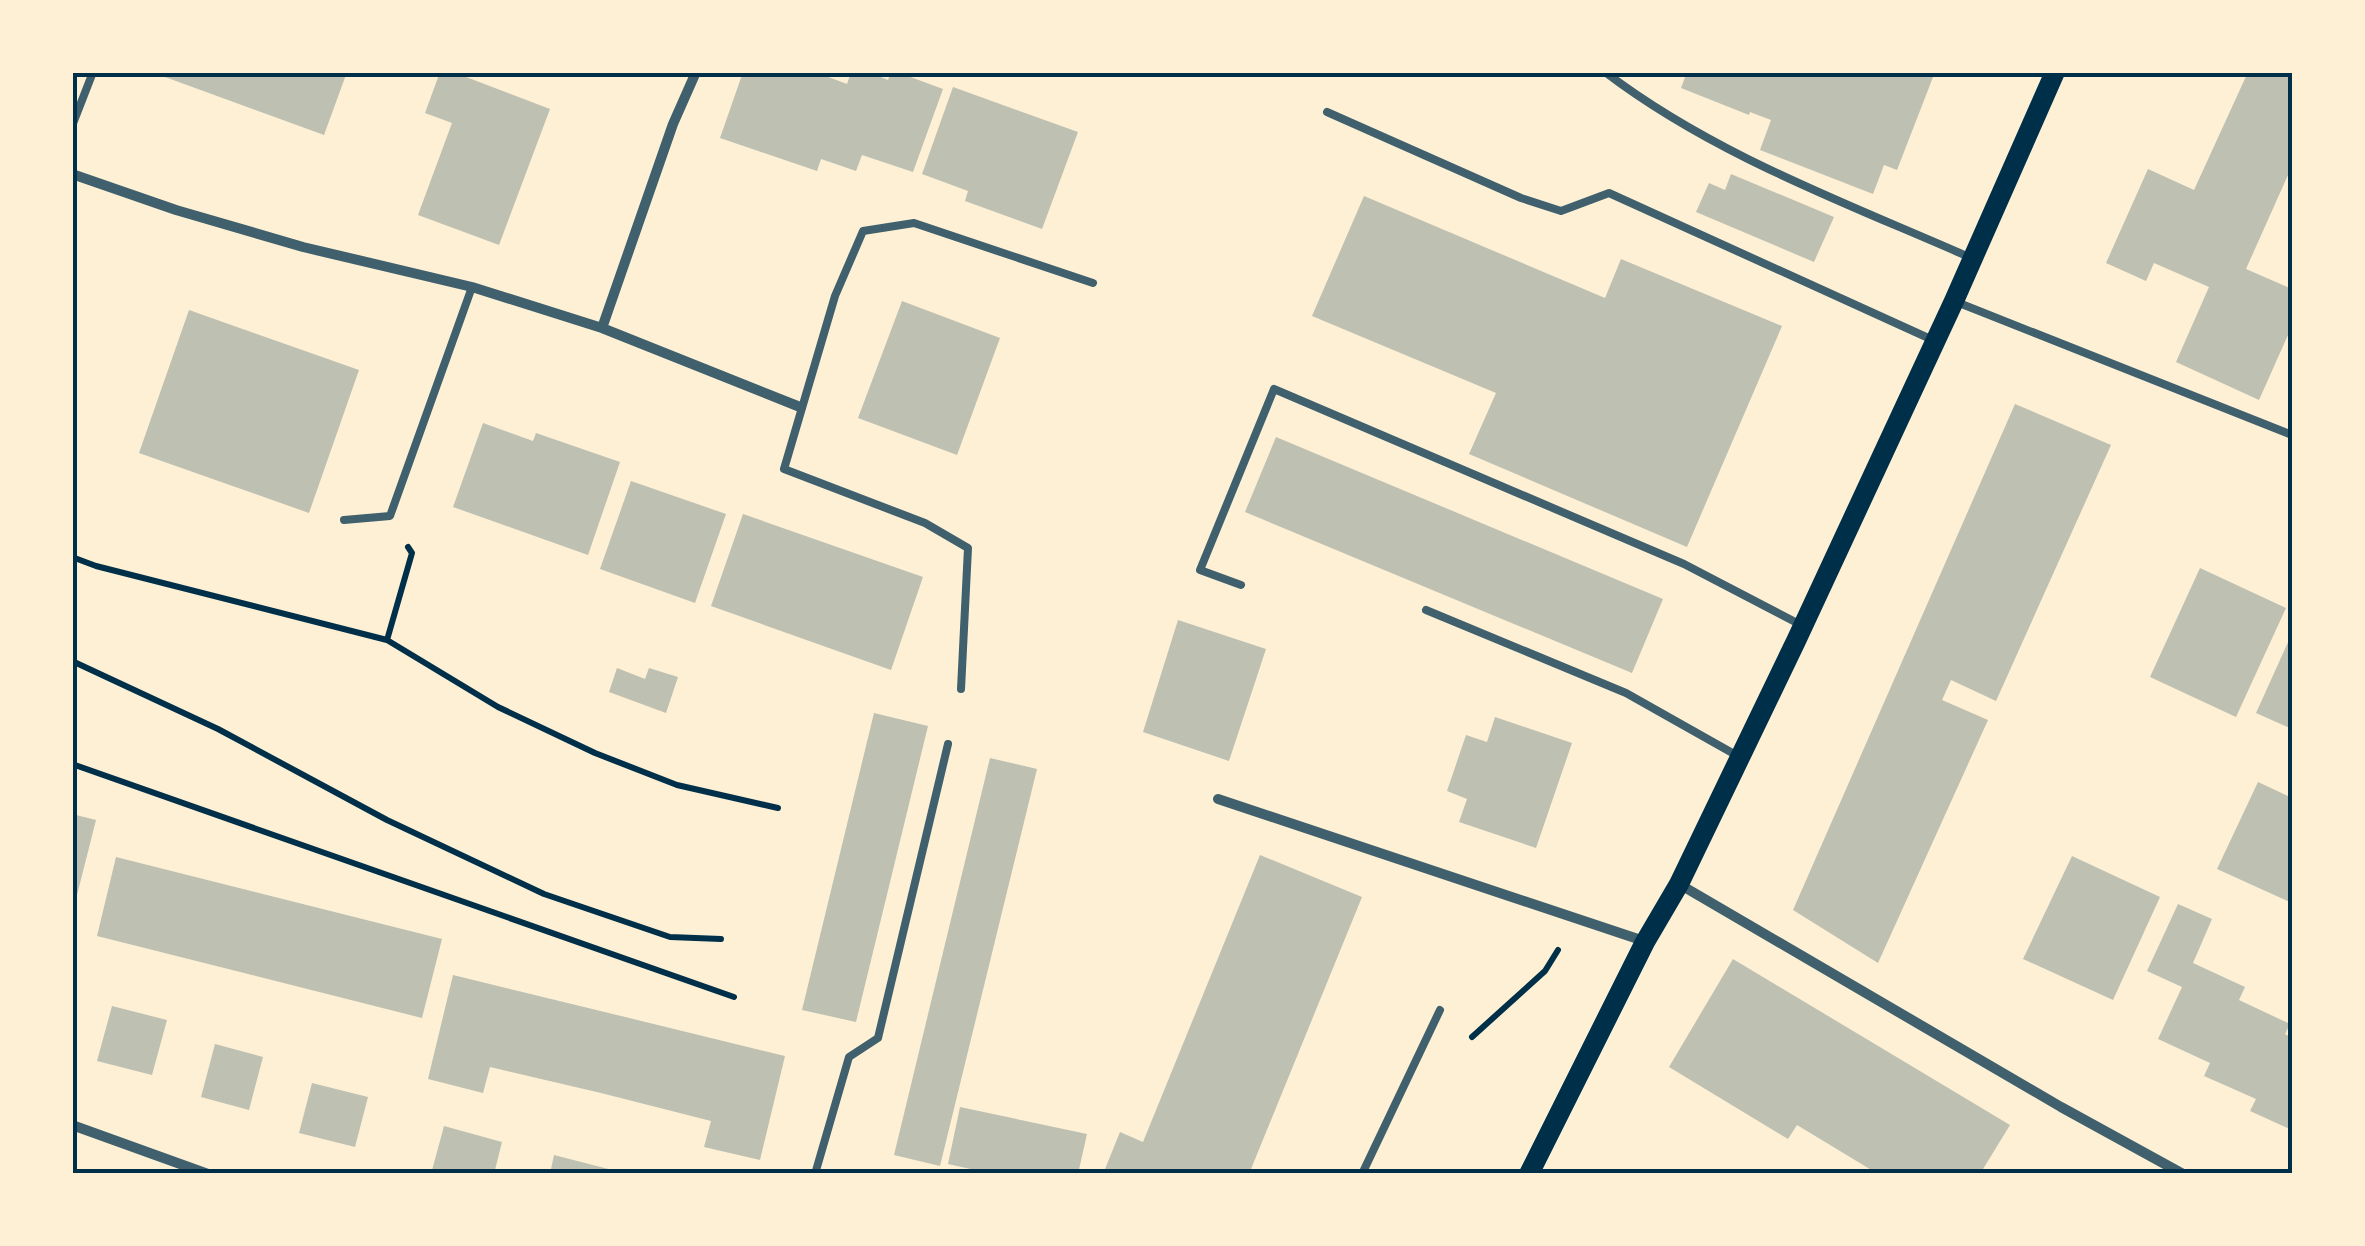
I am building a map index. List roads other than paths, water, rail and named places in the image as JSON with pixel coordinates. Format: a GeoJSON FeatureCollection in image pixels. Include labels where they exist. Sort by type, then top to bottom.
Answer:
{"type":"FeatureCollection","features":[{"type":"Feature","properties":{"kind":"main road"},"geometry":{"type":"LineString","coordinates":[[1530,1174],[1645,942],[1679,884],[1803,626],[1936,341],[2055,72]]}},
{"type":"Feature","properties":{"kind":"street"},"geometry":{"type":"LineString","coordinates":[[602,328],[673,124],[696,72]]}},
{"type":"Feature","properties":{"kind":"street"},"geometry":{"type":"LineString","coordinates":[[72,174],[302,247],[472,288],[602,328],[800,408]]}},
{"type":"Feature","properties":{"kind":"street"},"geometry":{"type":"LineString","coordinates":[[1218,799],[1645,942]]}},
{"type":"Feature","properties":{"kind":"street"},"geometry":{"type":"LineString","coordinates":[[1679,884],[2183,1174]]}},
{"type":"Feature","properties":{"kind":"street"},"geometry":{"type":"LineString","coordinates":[[72,1125],[208,1174]]}},
{"type":"Feature","properties":{"kind":"lane"},"geometry":{"type":"LineString","coordinates":[[72,126],[93,72]]}},
{"type":"Feature","properties":{"kind":"lane"},"geometry":{"type":"LineString","coordinates":[[1605,72],[1630,92],[1739,157],[1973,258]]}},
{"type":"Feature","properties":{"kind":"lane"},"geometry":{"type":"LineString","coordinates":[[1327,112],[1521,198],[1562,211],[1610,194],[1936,341]]}},
{"type":"Feature","properties":{"kind":"lane"},"geometry":{"type":"LineString","coordinates":[[960,689],[968,548],[925,523],[784,469],[835,296],[864,231],[914,222],[1093,283]]}},
{"type":"Feature","properties":{"kind":"lane"},"geometry":{"type":"LineString","coordinates":[[344,520],[390,516],[472,288]]}},
{"type":"Feature","properties":{"kind":"lane"},"geometry":{"type":"LineString","coordinates":[[1954,301],[2292,435]]}},
{"type":"Feature","properties":{"kind":"lane"},"geometry":{"type":"LineString","coordinates":[[1240,585],[1200,570],[1274,389],[1684,564],[1803,626]]}},
{"type":"Feature","properties":{"kind":"lane"},"geometry":{"type":"LineString","coordinates":[[1426,610],[1626,693],[1740,758]]}},
{"type":"Feature","properties":{"kind":"lane"},"geometry":{"type":"LineString","coordinates":[[815,1174],[848,1057],[878,1038],[948,744]]}},
{"type":"Feature","properties":{"kind":"lane"},"geometry":{"type":"LineString","coordinates":[[1362,1174],[1440,1010]]}}]}
